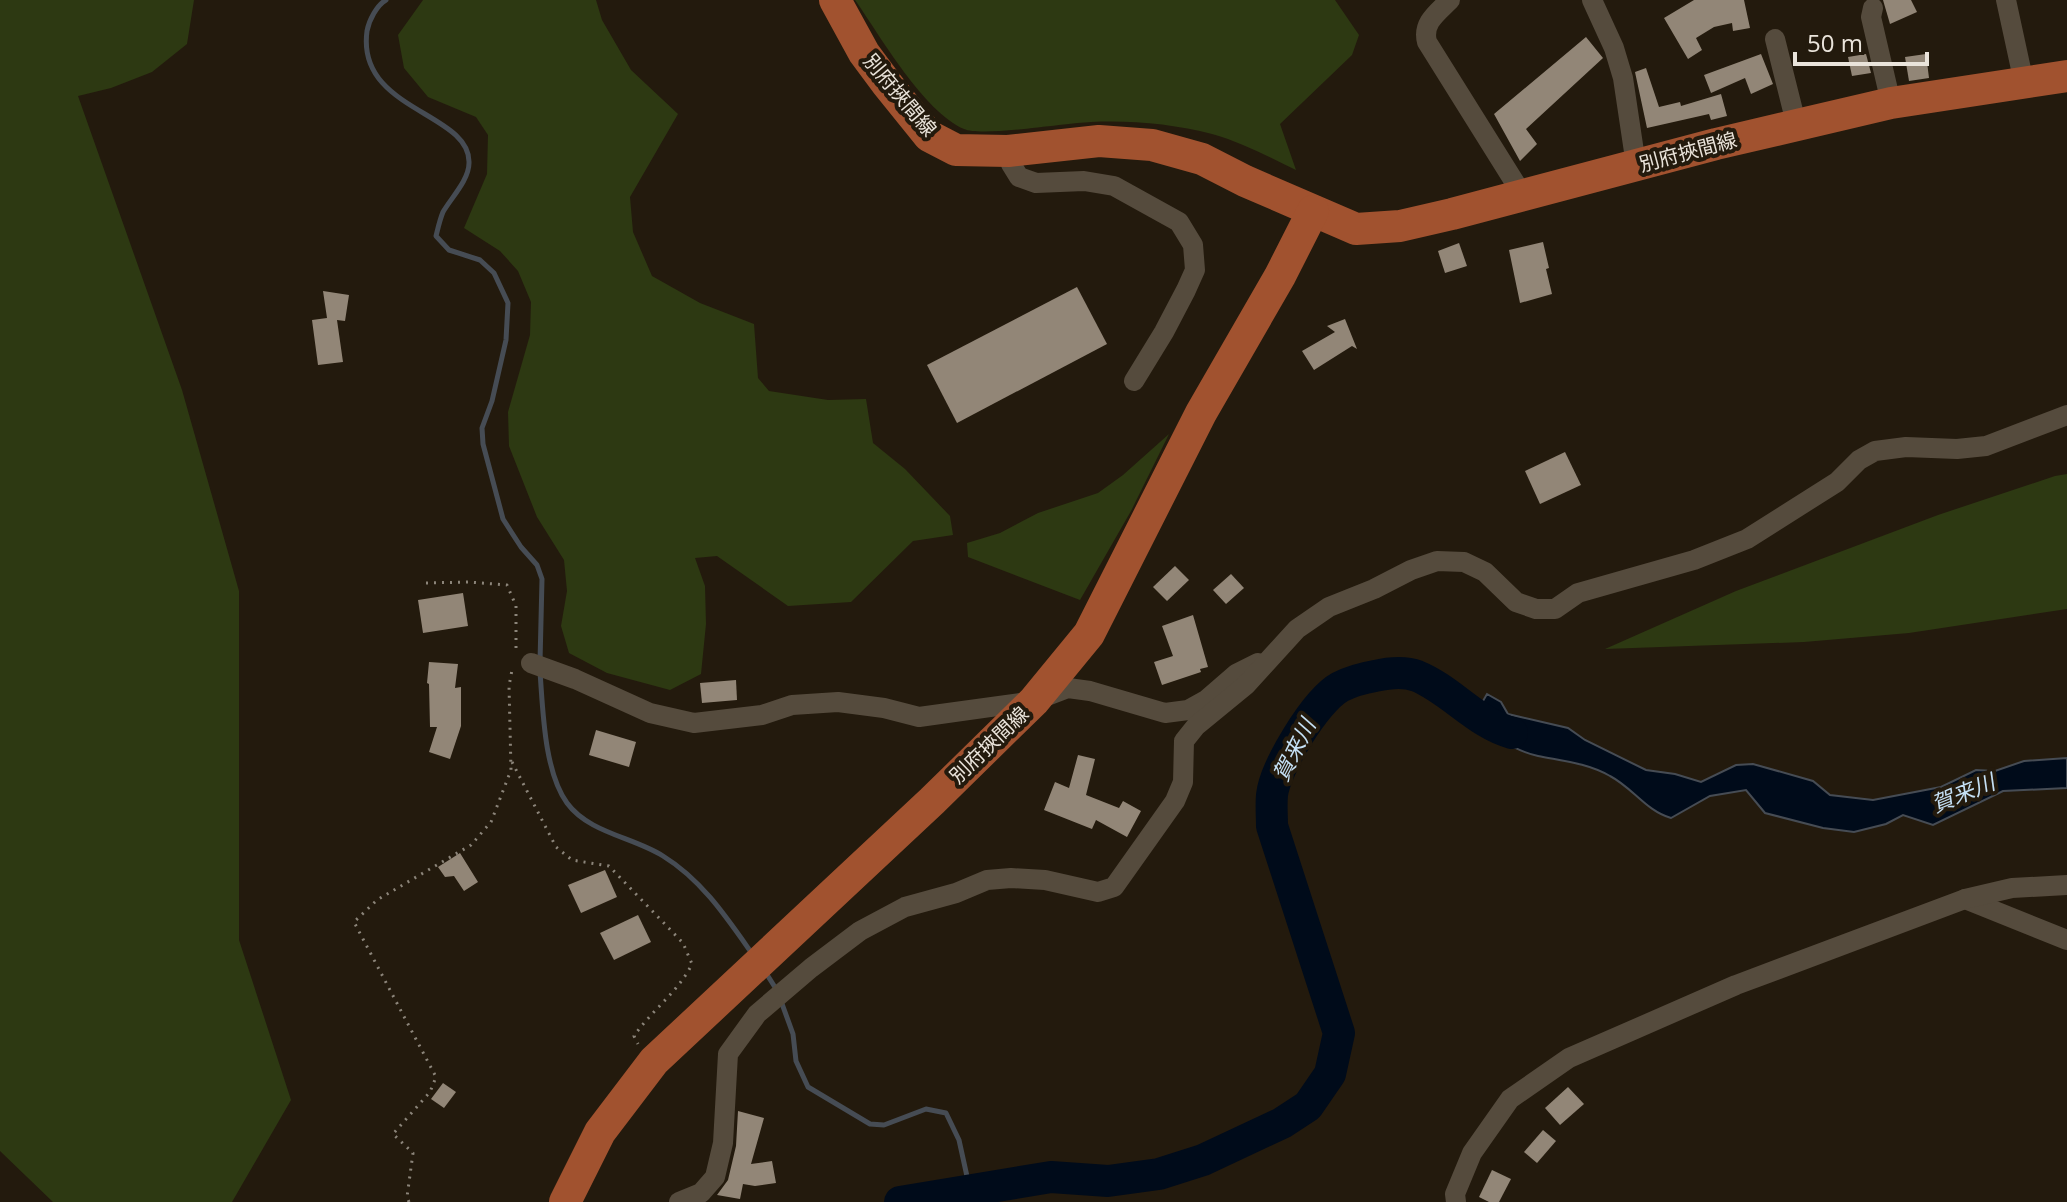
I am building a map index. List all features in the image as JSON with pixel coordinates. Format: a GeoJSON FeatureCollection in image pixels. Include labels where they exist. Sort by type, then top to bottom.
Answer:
{"type":"FeatureCollection","features":[{"type":"Feature","properties":{"kind":"main road","name":"別府挾間線"},"geometry":{"type":"LineString","coordinates":[[835,0],[864,53],[929,136],[956,150],[1008,151],[1099,141],[1152,145],[1202,159],[1356,229],[1385,227],[1452,214],[1796,123],[1891,103],[2067,76]]}},
{"type":"Feature","properties":{"kind":"main road","name":"別府挾間線"},"geometry":{"type":"LineString","coordinates":[[565,1202],[600,1132],[654,1061],[932,801],[1034,701],[1089,634],[1201,413],[1280,276],[1313,211]]}},
{"type":"Feature","properties":{"kind":"street"},"geometry":{"type":"LineString","coordinates":[[1450,0],[1427,25],[1424,31],[1427,42],[1522,194]]}},
{"type":"Feature","properties":{"kind":"street"},"geometry":{"type":"LineString","coordinates":[[1592,0],[1614,48],[1623,78],[1636,165]]}},
{"type":"Feature","properties":{"kind":"street"},"geometry":{"type":"LineString","coordinates":[[2006,0],[2024,83]]}},
{"type":"Feature","properties":{"kind":"street"},"geometry":{"type":"LineString","coordinates":[[1873,8],[1871,17],[1891,103]]}},
{"type":"Feature","properties":{"kind":"street"},"geometry":{"type":"LineString","coordinates":[[1775,39],[1796,123]]}},
{"type":"Feature","properties":{"kind":"street"},"geometry":{"type":"LineString","coordinates":[[1008,151],[1019,177],[1036,183],[1084,181],[1114,186],[1179,222],[1193,245],[1195,270],[1134,381]]}},
{"type":"Feature","properties":{"kind":"street"},"geometry":{"type":"LineString","coordinates":[[679,1202],[701,1193],[715,1177],[723,1143],[728,1054],[757,1014],[860,931],[905,907],[956,893],[987,880],[1045,880],[1098,892],[1114,887],[1175,801],[1183,782],[1184,741],[1196,726],[1246,685],[1297,629],[1329,607],[1437,561],[1464,562],[1485,572],[1516,602],[1536,609],[1555,609],[1591,588],[1694,560],[1747,539],[1837,482],[1859,460],[1875,451],[1906,447],[1957,449],[1986,446],[2067,415]]}},
{"type":"Feature","properties":{"kind":"street"},"geometry":{"type":"LineString","coordinates":[[520,660],[575,679],[650,713],[694,723],[762,715],[792,705],[838,702],[884,708],[919,717],[1034,701],[1068,688],[1090,691],[1165,713],[1188,710],[1206,700],[1236,674],[1270,656]]}},
{"type":"Feature","properties":{"kind":"street"},"geometry":{"type":"LineString","coordinates":[[1456,1202],[1455,1194],[1472,1153],[1510,1099],[1569,1058],[1736,985],[1965,899],[2012,888],[2067,885]]}},
{"type":"Feature","properties":{"kind":"street"},"geometry":{"type":"LineString","coordinates":[[1965,899],[2067,940]]}},
{"type":"Feature","properties":{"kind":"path"},"geometry":{"type":"LineString","coordinates":[[409,1202],[407,1197],[413,1153],[393,1134],[430,1092],[436,1077],[354,922],[377,900],[471,845],[491,822],[511,770],[509,686],[520,660],[516,606],[507,585],[426,583]]}},
{"type":"Feature","properties":{"kind":"path"},"geometry":{"type":"LineString","coordinates":[[510,759],[556,847],[572,860],[609,866],[683,943],[692,964],[687,975],[634,1036],[640,1047]]}},
{"type":"Feature","properties":{"kind":"green space"},"geometry":{"type":"Polygon","coordinates":[[[0,0],[194,0],[187,44],[152,72],[111,88],[78,96],[182,390],[239,591],[239,940],[291,1100],[232,1202],[53,1202],[0,1151],[0,0]]]}},
{"type":"Feature","properties":{"kind":"green space"},"geometry":{"type":"Polygon","coordinates":[[[423,0],[596,0],[602,20],[631,70],[678,114],[630,197],[633,232],[652,276],[700,303],[754,324],[758,378],[769,391],[828,400],[866,399],[873,443],[905,469],[950,516],[953,535],[913,541],[851,602],[788,606],[717,556],[695,558],[705,586],[706,624],[701,674],[670,690],[607,673],[569,653],[561,626],[567,591],[564,560],[537,517],[509,446],[508,412],[530,335],[531,302],[518,271],[500,251],[464,228],[487,174],[488,135],[476,117],[428,97],[404,68],[398,35],[423,0]]]}},
{"type":"Feature","properties":{"kind":"green space"},"geometry":{"type":"Polygon","coordinates":[[[855,0],[1335,0],[1359,35],[1352,55],[1280,124],[1296,170],[1223,137],[1167,125],[1106,122],[1005,131],[964,129],[949,120],[918,90],[855,0]]]}},
{"type":"Feature","properties":{"kind":"green space"},"geometry":{"type":"Polygon","coordinates":[[[1169,434],[1131,511],[1080,600],[968,557],[967,543],[1000,533],[1038,513],[1098,493],[1169,434]]]}},
{"type":"Feature","properties":{"kind":"green space"},"geometry":{"type":"Polygon","coordinates":[[[2067,474],[2067,609],[1909,633],[1804,642],[1605,649],[1736,591],[1938,515],[2067,474]]]}},
{"type":"Feature","properties":{"kind":"water"},"geometry":{"type":"Polygon","coordinates":[[[1487,694],[1501,702],[1508,714],[1568,728],[1585,740],[1646,770],[1701,782],[1736,765],[1753,764],[1813,781],[1830,795],[1873,800],[1941,787],[1976,770],[1995,771],[2024,761],[2067,758],[2067,788],[2003,791],[1933,825],[1903,815],[1886,824],[1854,832],[1823,828],[1765,813],[1746,790],[1710,796],[1671,818],[1654,810],[1618,781],[1593,768],[1529,754],[1487,731],[1472,720],[1487,694]]]}},
{"type":"Feature","properties":{"kind":"building"},"geometry":{"type":"Polygon","coordinates":[[[1694,0],[1744,0],[1750,28],[1733,31],[1732,23],[1714,27],[1696,38],[1702,50],[1688,59],[1664,18],[1694,0]]]}},
{"type":"Feature","properties":{"kind":"building"},"geometry":{"type":"Polygon","coordinates":[[[1883,0],[1911,0],[1917,12],[1890,24],[1883,0]]]}},
{"type":"Feature","properties":{"kind":"building"},"geometry":{"type":"Polygon","coordinates":[[[1586,37],[1603,58],[1526,129],[1537,144],[1520,161],[1494,114],[1586,37]]]}},
{"type":"Feature","properties":{"kind":"building"},"geometry":{"type":"Polygon","coordinates":[[[1761,54],[1773,84],[1751,94],[1745,78],[1711,93],[1704,75],[1761,54]]]}},
{"type":"Feature","properties":{"kind":"building"},"geometry":{"type":"Polygon","coordinates":[[[1866,54],[1871,73],[1852,76],[1848,57],[1866,54]]]}},
{"type":"Feature","properties":{"kind":"building"},"geometry":{"type":"Polygon","coordinates":[[[1926,54],[1929,78],[1909,81],[1905,57],[1926,54]]]}},
{"type":"Feature","properties":{"kind":"building"},"geometry":{"type":"Polygon","coordinates":[[[1646,68],[1659,107],[1680,102],[1681,106],[1721,94],[1727,116],[1711,120],[1709,114],[1647,128],[1635,72],[1646,68]]]}},
{"type":"Feature","properties":{"kind":"building"},"geometry":{"type":"Polygon","coordinates":[[[1543,242],[1552,294],[1520,303],[1509,250],[1543,242]]]}},
{"type":"Feature","properties":{"kind":"building"},"geometry":{"type":"Polygon","coordinates":[[[1459,243],[1467,266],[1445,273],[1438,251],[1459,243]]]}},
{"type":"Feature","properties":{"kind":"building"},"geometry":{"type":"Polygon","coordinates":[[[1077,287],[1107,344],[957,423],[927,365],[1077,287]]]}},
{"type":"Feature","properties":{"kind":"building"},"geometry":{"type":"Polygon","coordinates":[[[323,291],[349,295],[345,321],[337,320],[343,362],[318,365],[312,320],[327,318],[323,291]]]}},
{"type":"Feature","properties":{"kind":"building"},"geometry":{"type":"Polygon","coordinates":[[[1345,319],[1357,349],[1352,346],[1314,370],[1302,351],[1335,332],[1327,326],[1345,319]]]}},
{"type":"Feature","properties":{"kind":"building"},"geometry":{"type":"Polygon","coordinates":[[[1565,452],[1581,485],[1540,504],[1525,471],[1565,452]]]}},
{"type":"Feature","properties":{"kind":"building"},"geometry":{"type":"Polygon","coordinates":[[[1175,566],[1189,580],[1167,601],[1153,587],[1175,566]]]}},
{"type":"Feature","properties":{"kind":"building"},"geometry":{"type":"Polygon","coordinates":[[[1231,574],[1244,588],[1226,604],[1213,590],[1231,574]]]}},
{"type":"Feature","properties":{"kind":"building"},"geometry":{"type":"Polygon","coordinates":[[[463,593],[468,626],[423,633],[418,600],[463,593]]]}},
{"type":"Feature","properties":{"kind":"building"},"geometry":{"type":"Polygon","coordinates":[[[1193,615],[1208,667],[1162,685],[1154,662],[1173,656],[1162,626],[1193,615]]]}},
{"type":"Feature","properties":{"kind":"building"},"geometry":{"type":"Polygon","coordinates":[[[429,662],[458,664],[455,688],[461,687],[461,726],[450,759],[429,752],[437,727],[430,727],[429,662]]]}},
{"type":"Feature","properties":{"kind":"building"},"geometry":{"type":"Polygon","coordinates":[[[736,680],[737,700],[702,703],[700,683],[736,680]]]}},
{"type":"Feature","properties":{"kind":"building"},"geometry":{"type":"Polygon","coordinates":[[[596,730],[636,742],[629,767],[589,755],[596,730]]]}},
{"type":"Feature","properties":{"kind":"building"},"geometry":{"type":"Polygon","coordinates":[[[1078,755],[1095,759],[1086,795],[1119,808],[1123,801],[1141,811],[1127,837],[1096,820],[1092,829],[1044,810],[1055,782],[1069,788],[1078,755]]]}},
{"type":"Feature","properties":{"kind":"building"},"geometry":{"type":"Polygon","coordinates":[[[460,853],[478,882],[464,891],[454,876],[445,877],[438,867],[460,853]]]}},
{"type":"Feature","properties":{"kind":"building"},"geometry":{"type":"Polygon","coordinates":[[[605,870],[617,897],[581,913],[568,885],[605,870]]]}},
{"type":"Feature","properties":{"kind":"building"},"geometry":{"type":"Polygon","coordinates":[[[638,915],[651,942],[614,960],[600,933],[638,915]]]}},
{"type":"Feature","properties":{"kind":"building"},"geometry":{"type":"Polygon","coordinates":[[[443,1083],[456,1092],[444,1108],[431,1099],[443,1083]]]}},
{"type":"Feature","properties":{"kind":"building"},"geometry":{"type":"Polygon","coordinates":[[[1568,1087],[1584,1104],[1560,1125],[1545,1108],[1568,1087]]]}},
{"type":"Feature","properties":{"kind":"building"},"geometry":{"type":"Polygon","coordinates":[[[738,1111],[764,1118],[751,1164],[772,1161],[776,1183],[743,1184],[740,1199],[717,1195],[728,1180],[736,1146],[738,1111]]]}},
{"type":"Feature","properties":{"kind":"building"},"geometry":{"type":"Polygon","coordinates":[[[1543,1130],[1556,1141],[1537,1163],[1524,1152],[1543,1130]]]}},
{"type":"Feature","properties":{"kind":"building"},"geometry":{"type":"Polygon","coordinates":[[[1492,1170],[1511,1179],[1499,1202],[1489,1202],[1479,1197],[1492,1170]]]}},
{"type":"Feature","properties":{"kind":"waterway"},"geometry":{"type":"LineString","coordinates":[[386,0],[374,13],[367,31],[368,58],[379,78],[395,94],[452,132],[465,146],[469,163],[463,182],[443,212],[436,236],[449,250],[480,260],[494,273],[508,303],[506,340],[492,401],[482,428],[483,444],[503,519],[537,565],[542,579],[540,662]]}},
{"type":"Feature","properties":{"kind":"waterway"},"geometry":{"type":"LineString","coordinates":[[540,672],[549,758],[559,790],[567,803],[587,821],[651,849],[690,876],[753,955]]}},
{"type":"Feature","properties":{"kind":"waterway","name":"賀来川"},"geometry":{"type":"LineString","coordinates":[[900,1202],[1051,1177],[1108,1181],[1159,1174],[1203,1160],[1282,1123],[1308,1106],[1330,1074],[1339,1033],[1272,826],[1272,795],[1288,753],[1319,706],[1340,687],[1391,673],[1412,674],[1429,682],[1487,722],[1512,733]]}},
{"type":"Feature","properties":{"kind":"waterway"},"geometry":{"type":"LineString","coordinates":[[766,973],[778,992]]}},
{"type":"Feature","properties":{"kind":"waterway"},"geometry":{"type":"LineString","coordinates":[[781,1001],[793,1034],[796,1061],[808,1087],[870,1124],[884,1125],[926,1109],[946,1113],[959,1140],[970,1190]]}}]}
